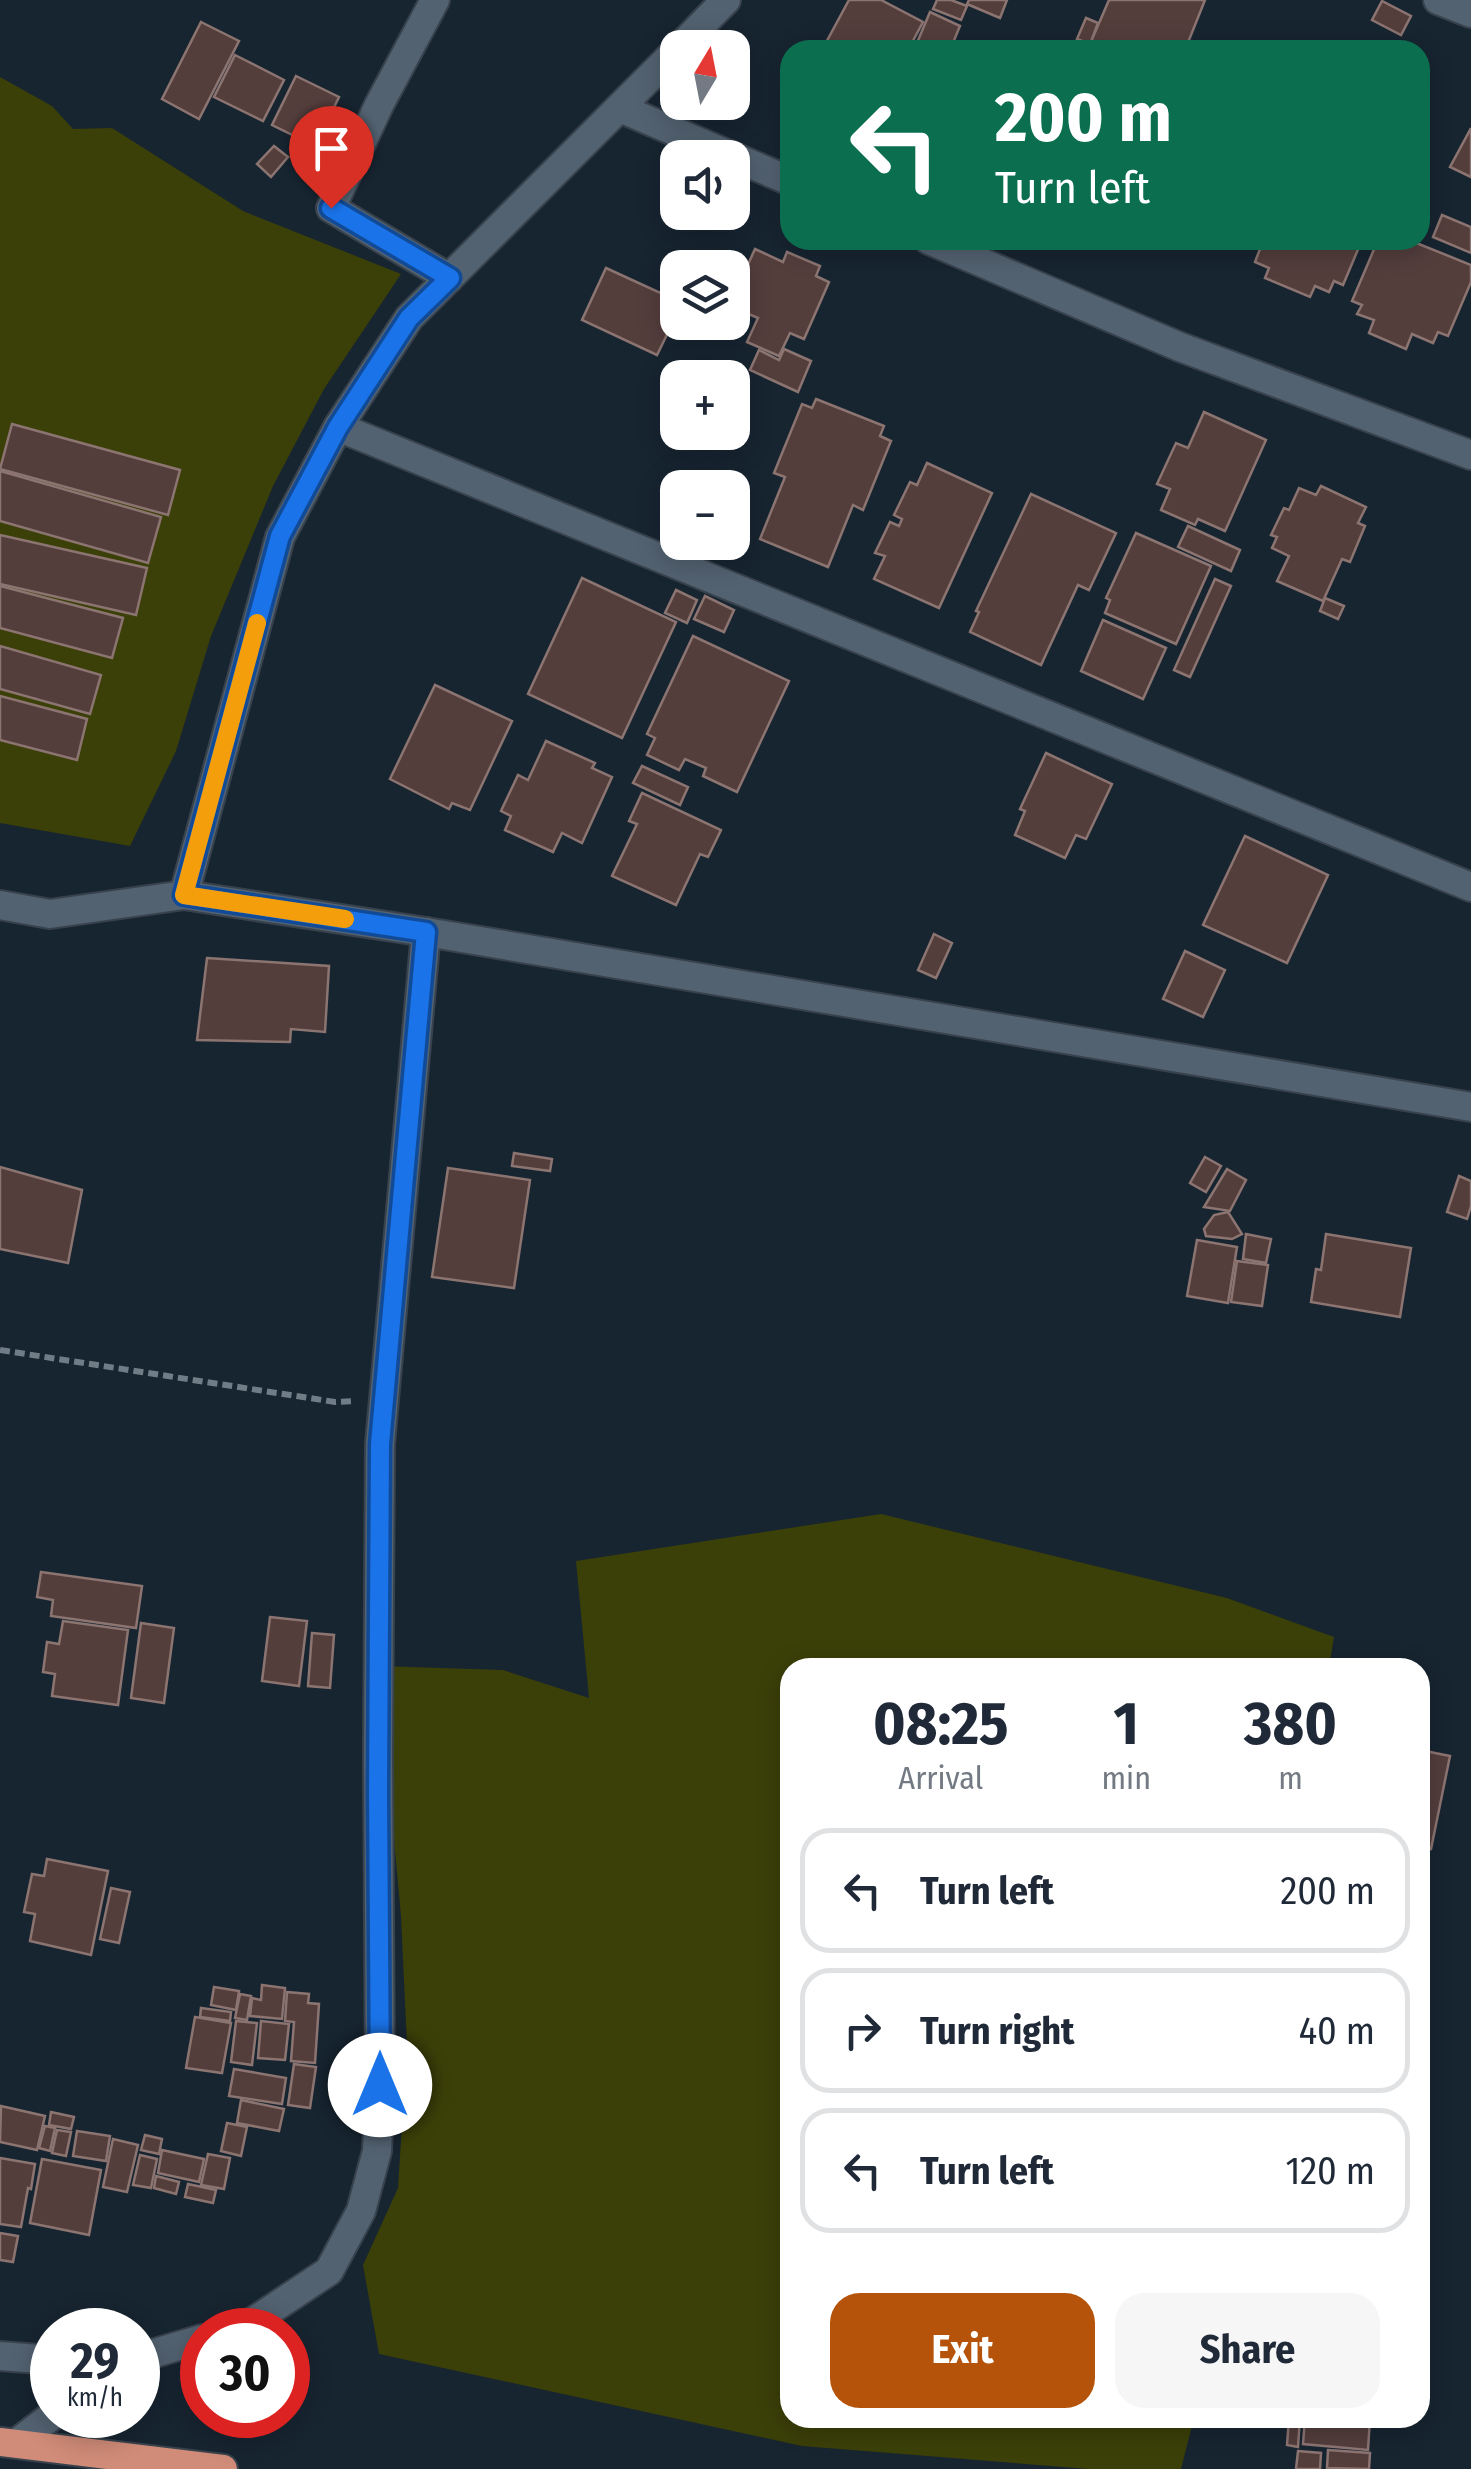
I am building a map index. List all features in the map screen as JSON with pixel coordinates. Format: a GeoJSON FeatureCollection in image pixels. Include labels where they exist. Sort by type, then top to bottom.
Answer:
{"type":"FeatureCollection","features":[{"type":"Feature","properties":{"kind":"highway"},"geometry":{"type":"LineString","coordinates":[[9,2442],[222,2469]]}},
{"type":"Feature","properties":{"kind":"street"},"geometry":{"type":"LineString","coordinates":[[436,0],[379,105],[331,208],[450,278]]}},
{"type":"Feature","properties":{"kind":"street"},"geometry":{"type":"LineString","coordinates":[[696,30],[726,0]]}},
{"type":"Feature","properties":{"kind":"street"},"geometry":{"type":"LineString","coordinates":[[1438,0],[1471,14]]}},
{"type":"Feature","properties":{"kind":"street"},"geometry":{"type":"LineString","coordinates":[[184,895],[280,536],[338,427],[409,318],[660,67]]}},
{"type":"Feature","properties":{"kind":"street"},"geometry":{"type":"LineString","coordinates":[[620,108],[780,177]]}},
{"type":"Feature","properties":{"kind":"street"},"geometry":{"type":"LineString","coordinates":[[952,250],[1180,347],[1471,455]]}},
{"type":"Feature","properties":{"kind":"street"},"geometry":{"type":"LineString","coordinates":[[338,427],[1471,887]]}},
{"type":"Feature","properties":{"kind":"street"},"geometry":{"type":"LineString","coordinates":[[0,905],[50,914],[184,895],[1471,1107]]}},
{"type":"Feature","properties":{"kind":"street"},"geometry":{"type":"LineString","coordinates":[[273,2308],[329,2270],[361,2211],[377,2151],[380,1444],[426,932]]}},
{"type":"Feature","properties":{"kind":"street"},"geometry":{"type":"LineString","coordinates":[[0,2356],[30,2358]]}},
{"type":"Feature","properties":{"kind":"path"},"geometry":{"type":"LineString","coordinates":[[0,1350],[335,1402],[384,1399]]}},
{"type":"Feature","properties":{"kind":"green space"},"geometry":{"type":"Polygon","coordinates":[[[0,77],[52,106],[73,129],[112,128],[243,211],[401,274],[324,389],[273,486],[211,636],[176,751],[130,846],[0,823],[0,77]]]}},
{"type":"Feature","properties":{"kind":"green space"},"geometry":{"type":"Polygon","coordinates":[[[881,1514],[1227,1598],[1334,1637],[1330,1658],[780,1658],[780,2428],[1191,2428],[1181,2469],[1088,2469],[802,2446],[379,2354],[363,2265],[398,2188],[407,2045],[401,1916],[378,1666],[503,1670],[589,1698],[576,1561],[881,1514]]]}},
{"type":"Feature","properties":{"kind":"building"},"geometry":{"type":"Polygon","coordinates":[[[849,0],[881,0],[923,22],[913,40],[827,40],[849,0]]]}},
{"type":"Feature","properties":{"kind":"building"},"geometry":{"type":"Polygon","coordinates":[[[937,0],[967,6],[961,20],[933,9],[937,0]]]}},
{"type":"Feature","properties":{"kind":"building"},"geometry":{"type":"Polygon","coordinates":[[[969,0],[1007,0],[1000,18],[967,4],[969,0]]]}},
{"type":"Feature","properties":{"kind":"building"},"geometry":{"type":"Polygon","coordinates":[[[1109,0],[1205,0],[1189,40],[1092,40],[1109,0]]]}},
{"type":"Feature","properties":{"kind":"building"},"geometry":{"type":"Polygon","coordinates":[[[1382,1],[1411,16],[1401,35],[1372,20],[1382,1]]]}},
{"type":"Feature","properties":{"kind":"building"},"geometry":{"type":"Polygon","coordinates":[[[930,12],[960,26],[954,40],[918,40],[930,12]]]}},
{"type":"Feature","properties":{"kind":"building"},"geometry":{"type":"Polygon","coordinates":[[[1086,18],[1098,23],[1092,40],[1077,39],[1086,18]]]}},
{"type":"Feature","properties":{"kind":"building"},"geometry":{"type":"Polygon","coordinates":[[[201,22],[239,41],[199,119],[162,99],[201,22]]]}},
{"type":"Feature","properties":{"kind":"building"},"geometry":{"type":"Polygon","coordinates":[[[235,55],[284,80],[263,121],[214,97],[235,55]]]}},
{"type":"Feature","properties":{"kind":"building"},"geometry":{"type":"Polygon","coordinates":[[[296,76],[339,97],[315,146],[272,125],[296,76]]]}},
{"type":"Feature","properties":{"kind":"building"},"geometry":{"type":"Polygon","coordinates":[[[1471,128],[1471,177],[1450,167],[1471,128]]]}},
{"type":"Feature","properties":{"kind":"building"},"geometry":{"type":"Polygon","coordinates":[[[274,146],[288,157],[271,177],[257,164],[274,146]]]}},
{"type":"Feature","properties":{"kind":"building"},"geometry":{"type":"Polygon","coordinates":[[[1442,215],[1471,227],[1471,253],[1433,237],[1442,215]]]}},
{"type":"Feature","properties":{"kind":"building"},"geometry":{"type":"Polygon","coordinates":[[[1430,248],[1471,265],[1471,282],[1448,336],[1438,332],[1433,343],[1412,334],[1406,349],[1369,333],[1374,320],[1357,314],[1362,305],[1352,301],[1374,250],[1430,248]]]}},
{"type":"Feature","properties":{"kind":"building"},"geometry":{"type":"Polygon","coordinates":[[[755,249],[783,262],[787,252],[820,266],[816,276],[829,282],[804,339],[790,333],[779,356],[747,342],[758,318],[750,315],[750,260],[755,249]]]}},
{"type":"Feature","properties":{"kind":"building"},"geometry":{"type":"Polygon","coordinates":[[[1260,250],[1358,250],[1343,285],[1334,281],[1329,292],[1315,286],[1310,297],[1265,278],[1269,268],[1255,262],[1260,250]]]}},
{"type":"Feature","properties":{"kind":"building"},"geometry":{"type":"Polygon","coordinates":[[[606,268],[660,293],[660,340],[664,340],[657,355],[582,320],[606,268]]]}},
{"type":"Feature","properties":{"kind":"building"},"geometry":{"type":"Polygon","coordinates":[[[784,349],[811,361],[798,392],[750,370],[759,350],[779,360],[784,349]]]}},
{"type":"Feature","properties":{"kind":"building"},"geometry":{"type":"Polygon","coordinates":[[[816,399],[884,426],[880,436],[891,441],[863,510],[853,505],[828,567],[760,539],[785,477],[774,473],[802,404],[812,408],[816,399]]]}},
{"type":"Feature","properties":{"kind":"building"},"geometry":{"type":"Polygon","coordinates":[[[1204,412],[1266,440],[1225,531],[1198,519],[1195,525],[1161,510],[1170,489],[1157,484],[1176,443],[1188,448],[1204,412]]]}},
{"type":"Feature","properties":{"kind":"building"},"geometry":{"type":"Polygon","coordinates":[[[12,424],[180,470],[168,515],[0,469],[12,424]]]}},
{"type":"Feature","properties":{"kind":"building"},"geometry":{"type":"Polygon","coordinates":[[[927,463],[992,493],[939,608],[874,579],[885,556],[875,553],[890,522],[899,526],[902,519],[894,515],[910,482],[917,485],[927,463]]]}},
{"type":"Feature","properties":{"kind":"building"},"geometry":{"type":"Polygon","coordinates":[[[0,471],[161,517],[148,563],[0,521],[0,471]]]}},
{"type":"Feature","properties":{"kind":"building"},"geometry":{"type":"Polygon","coordinates":[[[1321,486],[1366,507],[1358,523],[1365,526],[1350,562],[1342,559],[1323,601],[1277,581],[1289,556],[1272,548],[1277,537],[1271,535],[1299,488],[1316,495],[1321,486]]]}},
{"type":"Feature","properties":{"kind":"building"},"geometry":{"type":"Polygon","coordinates":[[[1031,494],[1116,533],[1089,590],[1078,585],[1041,665],[970,632],[979,612],[976,611],[1031,494]]]}},
{"type":"Feature","properties":{"kind":"building"},"geometry":{"type":"Polygon","coordinates":[[[1188,526],[1240,550],[1231,571],[1178,547],[1188,526]]]}},
{"type":"Feature","properties":{"kind":"building"},"geometry":{"type":"Polygon","coordinates":[[[1136,533],[1211,566],[1176,644],[1105,613],[1110,600],[1106,598],[1136,533]]]}},
{"type":"Feature","properties":{"kind":"building"},"geometry":{"type":"Polygon","coordinates":[[[0,535],[147,568],[136,615],[0,584],[0,535]]]}},
{"type":"Feature","properties":{"kind":"building"},"geometry":{"type":"Polygon","coordinates":[[[582,578],[676,622],[622,738],[528,694],[582,578]]]}},
{"type":"Feature","properties":{"kind":"building"},"geometry":{"type":"Polygon","coordinates":[[[1215,579],[1231,586],[1190,677],[1174,670],[1215,579]]]}},
{"type":"Feature","properties":{"kind":"building"},"geometry":{"type":"Polygon","coordinates":[[[0,586],[123,618],[112,658],[0,628],[0,586]]]}},
{"type":"Feature","properties":{"kind":"building"},"geometry":{"type":"Polygon","coordinates":[[[676,590],[697,600],[687,623],[665,613],[676,590]]]}},
{"type":"Feature","properties":{"kind":"building"},"geometry":{"type":"Polygon","coordinates":[[[705,596],[734,610],[724,632],[694,619],[705,596]]]}},
{"type":"Feature","properties":{"kind":"building"},"geometry":{"type":"Polygon","coordinates":[[[1325,598],[1344,606],[1338,619],[1320,611],[1325,598]]]}},
{"type":"Feature","properties":{"kind":"building"},"geometry":{"type":"Polygon","coordinates":[[[1103,620],[1166,648],[1143,699],[1081,671],[1103,620]]]}},
{"type":"Feature","properties":{"kind":"building"},"geometry":{"type":"Polygon","coordinates":[[[693,636],[789,681],[737,792],[703,776],[706,768],[685,759],[679,770],[647,755],[655,738],[647,734],[693,636]]]}},
{"type":"Feature","properties":{"kind":"building"},"geometry":{"type":"Polygon","coordinates":[[[0,646],[101,675],[90,714],[0,689],[0,646]]]}},
{"type":"Feature","properties":{"kind":"building"},"geometry":{"type":"Polygon","coordinates":[[[435,685],[512,721],[470,810],[452,803],[449,809],[390,779],[435,685]]]}},
{"type":"Feature","properties":{"kind":"building"},"geometry":{"type":"Polygon","coordinates":[[[0,696],[87,719],[77,760],[0,740],[0,696]]]}},
{"type":"Feature","properties":{"kind":"building"},"geometry":{"type":"Polygon","coordinates":[[[546,741],[595,763],[592,768],[612,777],[582,843],[562,833],[553,852],[505,830],[511,816],[501,811],[518,775],[528,780],[546,741]]]}},
{"type":"Feature","properties":{"kind":"building"},"geometry":{"type":"Polygon","coordinates":[[[1046,753],[1112,784],[1086,839],[1076,835],[1065,858],[1015,835],[1025,811],[1020,809],[1046,753]]]}},
{"type":"Feature","properties":{"kind":"building"},"geometry":{"type":"Polygon","coordinates":[[[642,766],[688,787],[680,805],[633,783],[642,766]]]}},
{"type":"Feature","properties":{"kind":"building"},"geometry":{"type":"Polygon","coordinates":[[[642,793],[721,830],[708,857],[700,854],[676,905],[612,876],[637,824],[629,821],[642,793]]]}},
{"type":"Feature","properties":{"kind":"building"},"geometry":{"type":"Polygon","coordinates":[[[1245,836],[1328,875],[1287,963],[1203,925],[1245,836]]]}},
{"type":"Feature","properties":{"kind":"building"},"geometry":{"type":"Polygon","coordinates":[[[934,934],[952,943],[936,978],[918,970],[934,934]]]}},
{"type":"Feature","properties":{"kind":"building"},"geometry":{"type":"Polygon","coordinates":[[[1185,951],[1225,970],[1203,1017],[1163,999],[1185,951]]]}},
{"type":"Feature","properties":{"kind":"building"},"geometry":{"type":"Polygon","coordinates":[[[207,958],[329,966],[325,1032],[291,1029],[290,1042],[197,1040],[207,958]]]}},
{"type":"Feature","properties":{"kind":"building"},"geometry":{"type":"Polygon","coordinates":[[[514,1153],[552,1159],[550,1171],[512,1166],[514,1153]]]}},
{"type":"Feature","properties":{"kind":"building"},"geometry":{"type":"Polygon","coordinates":[[[1205,1157],[1221,1166],[1206,1192],[1190,1183],[1205,1157]]]}},
{"type":"Feature","properties":{"kind":"building"},"geometry":{"type":"Polygon","coordinates":[[[0,1167],[82,1190],[68,1263],[0,1249],[0,1167]]]}},
{"type":"Feature","properties":{"kind":"building"},"geometry":{"type":"Polygon","coordinates":[[[448,1168],[530,1180],[514,1288],[432,1277],[448,1168]]]}},
{"type":"Feature","properties":{"kind":"building"},"geometry":{"type":"Polygon","coordinates":[[[1227,1169],[1246,1180],[1230,1211],[1204,1207],[1227,1169]]]}},
{"type":"Feature","properties":{"kind":"building"},"geometry":{"type":"Polygon","coordinates":[[[1459,1176],[1471,1181],[1467,1219],[1447,1212],[1459,1176]]]}},
{"type":"Feature","properties":{"kind":"building"},"geometry":{"type":"Polygon","coordinates":[[[1228,1212],[1242,1234],[1232,1239],[1206,1236],[1204,1229],[1214,1215],[1228,1212]]]}},
{"type":"Feature","properties":{"kind":"building"},"geometry":{"type":"Polygon","coordinates":[[[1246,1234],[1271,1239],[1266,1263],[1243,1259],[1246,1234]]]}},
{"type":"Feature","properties":{"kind":"building"},"geometry":{"type":"Polygon","coordinates":[[[1326,1234],[1411,1248],[1400,1317],[1311,1302],[1326,1234]]]}},
{"type":"Feature","properties":{"kind":"building"},"geometry":{"type":"Polygon","coordinates":[[[1197,1240],[1237,1247],[1228,1303],[1187,1296],[1197,1240]]]}},
{"type":"Feature","properties":{"kind":"building"},"geometry":{"type":"Polygon","coordinates":[[[1237,1261],[1268,1265],[1262,1306],[1231,1302],[1237,1261]]]}},
{"type":"Feature","properties":{"kind":"building"},"geometry":{"type":"Polygon","coordinates":[[[41,1572],[142,1586],[136,1628],[51,1616],[53,1600],[37,1597],[41,1572]]]}},
{"type":"Feature","properties":{"kind":"building"},"geometry":{"type":"Polygon","coordinates":[[[270,1617],[307,1621],[299,1686],[262,1681],[270,1617]]]}},
{"type":"Feature","properties":{"kind":"building"},"geometry":{"type":"Polygon","coordinates":[[[63,1621],[128,1630],[118,1705],[52,1696],[55,1674],[43,1672],[47,1642],[59,1644],[63,1621]]]}},
{"type":"Feature","properties":{"kind":"building"},"geometry":{"type":"Polygon","coordinates":[[[141,1623],[174,1628],[164,1703],[131,1698],[141,1623]]]}},
{"type":"Feature","properties":{"kind":"building"},"geometry":{"type":"Polygon","coordinates":[[[312,1633],[334,1635],[330,1688],[308,1686],[312,1633]]]}},
{"type":"Feature","properties":{"kind":"building"},"geometry":{"type":"Polygon","coordinates":[[[1430,1752],[1450,1756],[1430,1849],[1430,1752]]]}},
{"type":"Feature","properties":{"kind":"building"},"geometry":{"type":"Polygon","coordinates":[[[47,1859],[108,1871],[91,1955],[30,1941],[35,1914],[24,1912],[32,1874],[44,1876],[47,1859]]]}},
{"type":"Feature","properties":{"kind":"building"},"geometry":{"type":"Polygon","coordinates":[[[111,1888],[130,1892],[119,1943],[100,1939],[111,1888]]]}},
{"type":"Feature","properties":{"kind":"building"},"geometry":{"type":"Polygon","coordinates":[[[262,1985],[285,1988],[282,2019],[250,2016],[252,1998],[261,2000],[262,1985]]]}},
{"type":"Feature","properties":{"kind":"building"},"geometry":{"type":"Polygon","coordinates":[[[214,1987],[239,1991],[236,2010],[211,2005],[214,1987]]]}},
{"type":"Feature","properties":{"kind":"building"},"geometry":{"type":"Polygon","coordinates":[[[287,1992],[309,1994],[308,2003],[319,2004],[315,2063],[291,2061],[294,2022],[285,2021],[287,1992]]]}},
{"type":"Feature","properties":{"kind":"building"},"geometry":{"type":"Polygon","coordinates":[[[240,1994],[251,1996],[247,2020],[235,2018],[240,1994]]]}},
{"type":"Feature","properties":{"kind":"building"},"geometry":{"type":"Polygon","coordinates":[[[201,2008],[231,2012],[230,2021],[200,2017],[201,2008]]]}},
{"type":"Feature","properties":{"kind":"building"},"geometry":{"type":"Polygon","coordinates":[[[195,2017],[231,2023],[222,2073],[186,2068],[195,2017]]]}},
{"type":"Feature","properties":{"kind":"building"},"geometry":{"type":"Polygon","coordinates":[[[236,2021],[257,2023],[252,2065],[231,2062],[236,2021]]]}},
{"type":"Feature","properties":{"kind":"building"},"geometry":{"type":"Polygon","coordinates":[[[261,2021],[289,2024],[285,2060],[258,2058],[261,2021]]]}},
{"type":"Feature","properties":{"kind":"building"},"geometry":{"type":"Polygon","coordinates":[[[294,2064],[316,2067],[310,2108],[288,2105],[294,2064]]]}},
{"type":"Feature","properties":{"kind":"building"},"geometry":{"type":"Polygon","coordinates":[[[234,2069],[286,2078],[282,2104],[229,2096],[234,2069]]]}},
{"type":"Feature","properties":{"kind":"building"},"geometry":{"type":"Polygon","coordinates":[[[241,2100],[284,2109],[279,2131],[237,2123],[241,2100]]]}},
{"type":"Feature","properties":{"kind":"building"},"geometry":{"type":"Polygon","coordinates":[[[1,2106],[45,2116],[37,2150],[0,2142],[1,2106]]]}},
{"type":"Feature","properties":{"kind":"building"},"geometry":{"type":"Polygon","coordinates":[[[51,2112],[74,2117],[71,2129],[49,2125],[51,2112]]]}},
{"type":"Feature","properties":{"kind":"building"},"geometry":{"type":"Polygon","coordinates":[[[227,2123],[247,2127],[241,2156],[221,2151],[227,2123]]]}},
{"type":"Feature","properties":{"kind":"building"},"geometry":{"type":"Polygon","coordinates":[[[45,2126],[55,2128],[50,2151],[39,2148],[45,2126]]]}},
{"type":"Feature","properties":{"kind":"building"},"geometry":{"type":"Polygon","coordinates":[[[57,2130],[71,2132],[66,2156],[52,2153],[57,2130]]]}},
{"type":"Feature","properties":{"kind":"building"},"geometry":{"type":"Polygon","coordinates":[[[77,2131],[110,2136],[106,2161],[73,2156],[77,2131]]]}},
{"type":"Feature","properties":{"kind":"building"},"geometry":{"type":"Polygon","coordinates":[[[145,2135],[162,2139],[159,2154],[141,2150],[145,2135]]]}},
{"type":"Feature","properties":{"kind":"building"},"geometry":{"type":"Polygon","coordinates":[[[113,2139],[138,2145],[127,2192],[103,2187],[113,2139]]]}},
{"type":"Feature","properties":{"kind":"building"},"geometry":{"type":"Polygon","coordinates":[[[162,2150],[204,2159],[199,2182],[158,2173],[162,2150]]]}},
{"type":"Feature","properties":{"kind":"building"},"geometry":{"type":"Polygon","coordinates":[[[208,2154],[230,2158],[224,2189],[201,2185],[208,2154]]]}},
{"type":"Feature","properties":{"kind":"building"},"geometry":{"type":"Polygon","coordinates":[[[140,2155],[157,2159],[151,2188],[133,2185],[140,2155]]]}},
{"type":"Feature","properties":{"kind":"building"},"geometry":{"type":"Polygon","coordinates":[[[0,2158],[35,2164],[21,2227],[0,2224],[0,2158]]]}},
{"type":"Feature","properties":{"kind":"building"},"geometry":{"type":"Polygon","coordinates":[[[42,2159],[101,2170],[89,2235],[30,2223],[42,2159]]]}},
{"type":"Feature","properties":{"kind":"building"},"geometry":{"type":"Polygon","coordinates":[[[156,2176],[179,2182],[176,2194],[154,2188],[156,2176]]]}},
{"type":"Feature","properties":{"kind":"building"},"geometry":{"type":"Polygon","coordinates":[[[188,2184],[216,2190],[213,2203],[185,2197],[188,2184]]]}},
{"type":"Feature","properties":{"kind":"building"},"geometry":{"type":"Polygon","coordinates":[[[0,2233],[18,2236],[13,2262],[0,2260],[0,2233]]]}},
{"type":"Feature","properties":{"kind":"building"},"geometry":{"type":"Polygon","coordinates":[[[1288,2428],[1299,2428],[1298,2447],[1287,2445],[1288,2428]]]}},
{"type":"Feature","properties":{"kind":"building"},"geometry":{"type":"Polygon","coordinates":[[[1304,2428],[1369,2428],[1368,2450],[1303,2444],[1304,2428]]]}},
{"type":"Feature","properties":{"kind":"building"},"geometry":{"type":"Polygon","coordinates":[[[1328,2450],[1370,2453],[1369,2469],[1327,2468],[1328,2450]]]}},
{"type":"Feature","properties":{"kind":"building"},"geometry":{"type":"Polygon","coordinates":[[[1298,2451],[1321,2453],[1320,2469],[1296,2469],[1298,2451]]]}},
{"type":"Feature","properties":{"kind":"slow traffic"},"geometry":{"type":"LineString","coordinates":[[257,623],[184,895],[345,919]]}},
{"type":"Feature","properties":{"kind":"route"},"geometry":{"type":"LineString","coordinates":[[331,208],[450,278],[409,318],[338,427],[280,536],[184,895],[426,932],[380,1444],[380,2085]]}}]}
